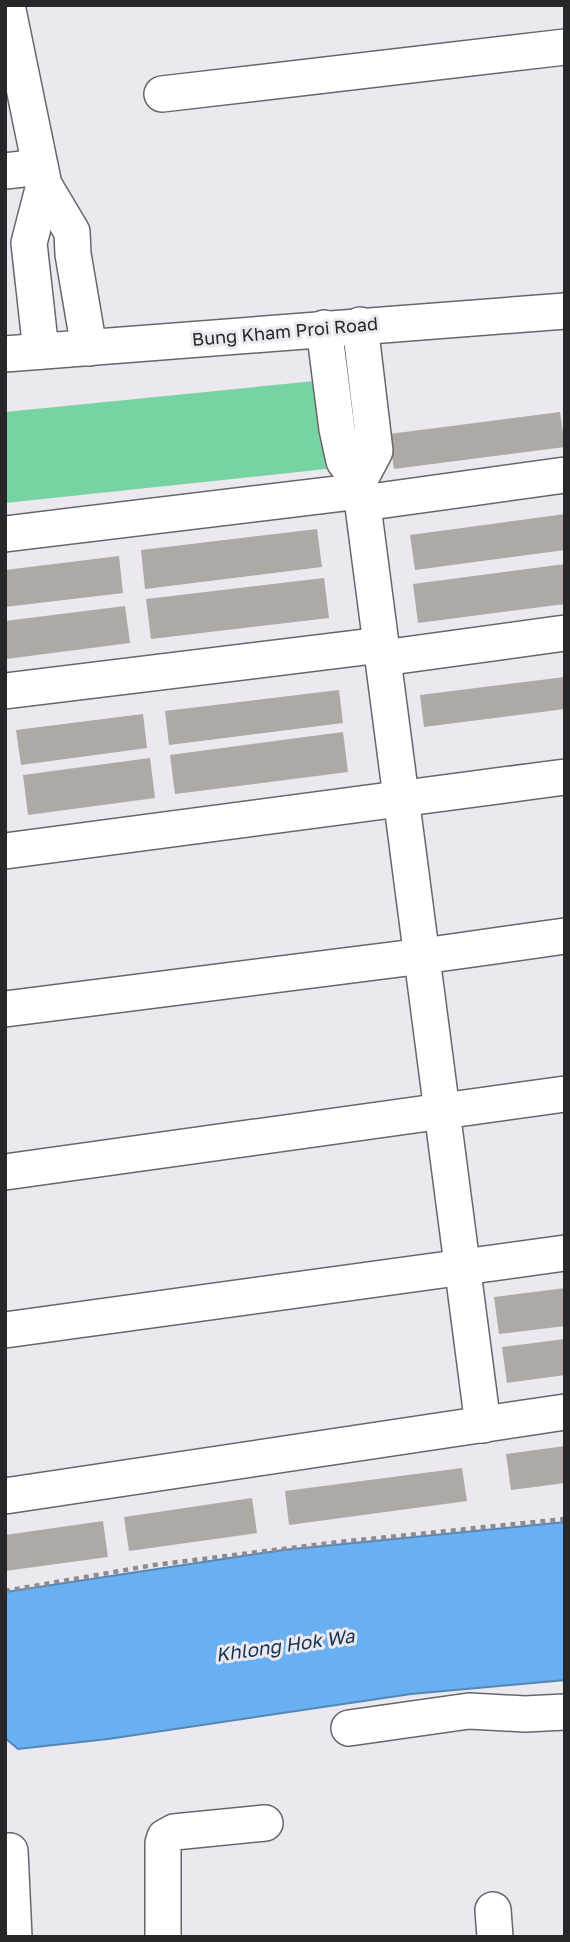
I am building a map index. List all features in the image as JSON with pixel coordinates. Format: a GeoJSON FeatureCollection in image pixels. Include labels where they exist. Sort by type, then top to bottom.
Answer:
{"type":"FeatureCollection","features":[{"type":"Feature","properties":{"kind":"street"},"geometry":{"type":"LineString","coordinates":[[8,5],[42,176],[72,232],[73,254],[89,348]]}},
{"type":"Feature","properties":{"kind":"street"},"geometry":{"type":"LineString","coordinates":[[162,94],[565,47]]}},
{"type":"Feature","properties":{"kind":"street"},"geometry":{"type":"LineString","coordinates":[[5,171],[42,176]]}},
{"type":"Feature","properties":{"kind":"street"},"geometry":{"type":"LineString","coordinates":[[41,351],[29,243],[42,176]]}},
{"type":"Feature","properties":{"kind":"street","name":"Bung Kham Proi Road"},"geometry":{"type":"LineString","coordinates":[[5,354],[565,310]]}},
{"type":"Feature","properties":{"kind":"street"},"geometry":{"type":"LineString","coordinates":[[360,325],[375,451],[361,492]]}},
{"type":"Feature","properties":{"kind":"street"},"geometry":{"type":"LineString","coordinates":[[324,328],[337,429],[344,461],[361,492],[483,1425]]}},
{"type":"Feature","properties":{"kind":"street"},"geometry":{"type":"LineString","coordinates":[[5,534],[361,492],[565,475]]}},
{"type":"Feature","properties":{"kind":"street"},"geometry":{"type":"LineString","coordinates":[[5,691],[565,634]]}},
{"type":"Feature","properties":{"kind":"street"},"geometry":{"type":"LineString","coordinates":[[5,851],[565,777]]}},
{"type":"Feature","properties":{"kind":"street"},"geometry":{"type":"LineString","coordinates":[[5,1009],[565,936]]}},
{"type":"Feature","properties":{"kind":"street"},"geometry":{"type":"LineString","coordinates":[[5,1171],[565,1094]]}},
{"type":"Feature","properties":{"kind":"street"},"geometry":{"type":"LineString","coordinates":[[5,1330],[565,1253]]}},
{"type":"Feature","properties":{"kind":"street"},"geometry":{"type":"LineString","coordinates":[[5,1496],[565,1412]]}},
{"type":"Feature","properties":{"kind":"street"},"geometry":{"type":"LineString","coordinates":[[349,1728],[470,1711],[525,1714],[565,1712]]}},
{"type":"Feature","properties":{"kind":"street"},"geometry":{"type":"LineString","coordinates":[[163,1937],[165,1837],[174,1832],[265,1823]]}},
{"type":"Feature","properties":{"kind":"street"},"geometry":{"type":"LineString","coordinates":[[10,1851],[14,1937]]}},
{"type":"Feature","properties":{"kind":"path"},"geometry":{"type":"LineString","coordinates":[[5,1591],[154,1565],[339,1542],[565,1519]]}},
{"type":"Feature","properties":{"kind":"green space"},"geometry":{"type":"Polygon","coordinates":[[[315,381],[326,469],[5,503],[5,412],[315,381]]]}},
{"type":"Feature","properties":{"kind":"water","name":"Khlong Hok Wa"},"geometry":{"type":"Polygon","coordinates":[[[565,1522],[565,1680],[411,1694],[108,1739],[18,1749],[5,1738],[5,1592],[283,1550],[565,1522]]]}},
{"type":"Feature","properties":{"kind":"building"},"geometry":{"type":"Polygon","coordinates":[[[560,412],[565,447],[394,469],[389,434],[560,412]]]}},
{"type":"Feature","properties":{"kind":"building"},"geometry":{"type":"Polygon","coordinates":[[[565,514],[565,550],[415,570],[410,535],[565,514]]]}},
{"type":"Feature","properties":{"kind":"building"},"geometry":{"type":"Polygon","coordinates":[[[317,529],[322,567],[145,589],[141,550],[317,529]]]}},
{"type":"Feature","properties":{"kind":"building"},"geometry":{"type":"Polygon","coordinates":[[[119,556],[123,593],[5,607],[5,570],[119,556]]]}},
{"type":"Feature","properties":{"kind":"building"},"geometry":{"type":"Polygon","coordinates":[[[565,564],[565,604],[418,623],[413,584],[565,564]]]}},
{"type":"Feature","properties":{"kind":"building"},"geometry":{"type":"Polygon","coordinates":[[[324,578],[329,618],[151,639],[146,599],[324,578]]]}},
{"type":"Feature","properties":{"kind":"building"},"geometry":{"type":"Polygon","coordinates":[[[125,606],[130,643],[6,659],[5,621],[125,606]]]}},
{"type":"Feature","properties":{"kind":"building"},"geometry":{"type":"Polygon","coordinates":[[[565,677],[565,709],[424,727],[420,695],[565,677]]]}},
{"type":"Feature","properties":{"kind":"building"},"geometry":{"type":"Polygon","coordinates":[[[339,690],[343,723],[169,745],[165,711],[339,690]]]}},
{"type":"Feature","properties":{"kind":"building"},"geometry":{"type":"Polygon","coordinates":[[[143,714],[147,748],[21,765],[16,730],[143,714]]]}},
{"type":"Feature","properties":{"kind":"building"},"geometry":{"type":"Polygon","coordinates":[[[343,732],[348,772],[175,794],[170,755],[343,732]]]}},
{"type":"Feature","properties":{"kind":"building"},"geometry":{"type":"Polygon","coordinates":[[[150,758],[155,798],[28,815],[23,775],[150,758]]]}},
{"type":"Feature","properties":{"kind":"building"},"geometry":{"type":"Polygon","coordinates":[[[565,1288],[565,1326],[499,1334],[494,1297],[565,1288]]]}},
{"type":"Feature","properties":{"kind":"building"},"geometry":{"type":"Polygon","coordinates":[[[565,1339],[565,1375],[507,1383],[502,1347],[565,1339]]]}},
{"type":"Feature","properties":{"kind":"building"},"geometry":{"type":"Polygon","coordinates":[[[565,1446],[565,1483],[511,1490],[506,1454],[565,1446]]]}},
{"type":"Feature","properties":{"kind":"building"},"geometry":{"type":"Polygon","coordinates":[[[462,1468],[467,1501],[289,1525],[285,1491],[462,1468]]]}},
{"type":"Feature","properties":{"kind":"building"},"geometry":{"type":"Polygon","coordinates":[[[252,1498],[257,1533],[129,1551],[124,1517],[252,1498]]]}},
{"type":"Feature","properties":{"kind":"building"},"geometry":{"type":"Polygon","coordinates":[[[103,1521],[108,1557],[5,1571],[5,1535],[103,1521]]]}}]}
